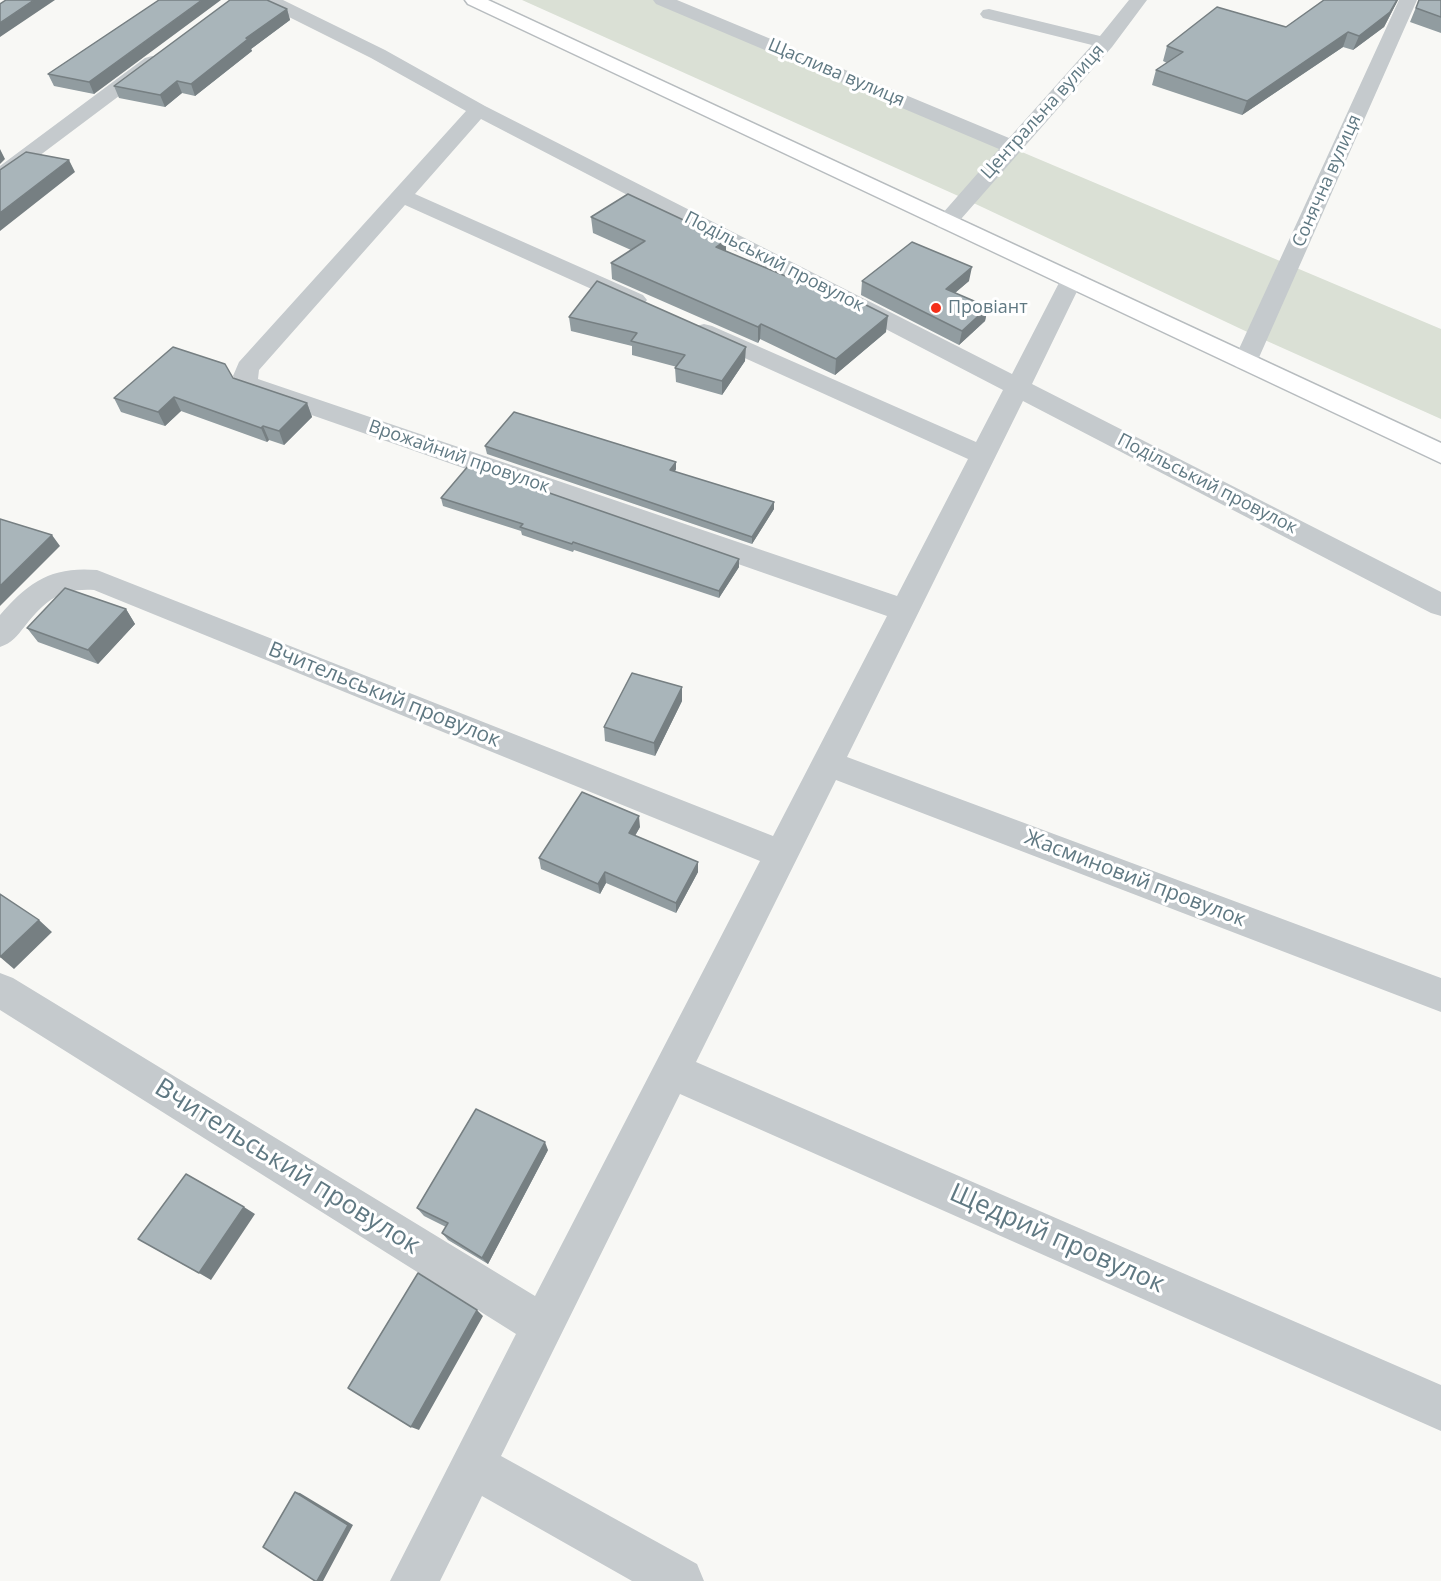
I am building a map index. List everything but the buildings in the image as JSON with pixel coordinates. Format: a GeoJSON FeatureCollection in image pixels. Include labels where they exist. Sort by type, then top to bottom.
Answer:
{"type":"FeatureCollection","features":[{"type":"Feature","properties":{"kind":"highway"},"geometry":{"type":"LineString","coordinates":[[474,0],[1441,454]]}},
{"type":"Feature","properties":{"kind":"street","name":"Подільський провулок"},"geometry":{"type":"LineString","coordinates":[[269,0],[378,54],[478,110],[1441,605]]}},
{"type":"Feature","properties":{"kind":"street","name":"Щаслива вулиця"},"geometry":{"type":"LineString","coordinates":[[662,0],[1010,146]]}},
{"type":"Feature","properties":{"kind":"street","name":"Центральна вулиця"},"geometry":{"type":"LineString","coordinates":[[946,222],[1010,146],[1106,43],[1138,0]]}},
{"type":"Feature","properties":{"kind":"street","name":"Сонячна вулиця"},"geometry":{"type":"LineString","coordinates":[[1245,362],[1408,0]]}},
{"type":"Feature","properties":{"kind":"street"},"geometry":{"type":"LineString","coordinates":[[989,14],[1106,43]]}},
{"type":"Feature","properties":{"kind":"street"},"geometry":{"type":"LineString","coordinates":[[0,176],[171,49]]}},
{"type":"Feature","properties":{"kind":"street","name":"Врожайний провулок"},"geometry":{"type":"LineString","coordinates":[[478,110],[248,367],[244,373],[249,384],[906,610]]}},
{"type":"Feature","properties":{"kind":"street"},"geometry":{"type":"LineString","coordinates":[[402,196],[650,307]]}},
{"type":"Feature","properties":{"kind":"street"},"geometry":{"type":"LineString","coordinates":[[414,1581],[1019,388],[1072,279]]}},
{"type":"Feature","properties":{"kind":"street"},"geometry":{"type":"LineString","coordinates":[[683,321],[984,456]]}},
{"type":"Feature","properties":{"kind":"street","name":"Вчительський провулок"},"geometry":{"type":"LineString","coordinates":[[0,636],[41,590],[57,582],[72,579],[97,580],[782,855]]}},
{"type":"Feature","properties":{"kind":"street","name":"Жасминовий провулок"},"geometry":{"type":"LineString","coordinates":[[828,763],[1441,995]]}},
{"type":"Feature","properties":{"kind":"street","name":"Вчительський провулок"},"geometry":{"type":"LineString","coordinates":[[0,990],[543,1326]]}},
{"type":"Feature","properties":{"kind":"street","name":"Щедрий провулок"},"geometry":{"type":"LineString","coordinates":[[672,1071],[1441,1408]]}},
{"type":"Feature","properties":{"kind":"street"},"geometry":{"type":"LineString","coordinates":[[473,1466],[680,1581]]}},
{"type":"Feature","properties":{"kind":"shaded area"},"geometry":{"type":"Polygon","coordinates":[[[522,0],[662,0],[1441,329],[1441,419],[1258,337],[965,199],[522,0]]]}},
{"type":"Feature","properties":{"kind":"place","name":"Провіант"},"geometry":{"type":"Point","coordinates":[936,308]}}]}
